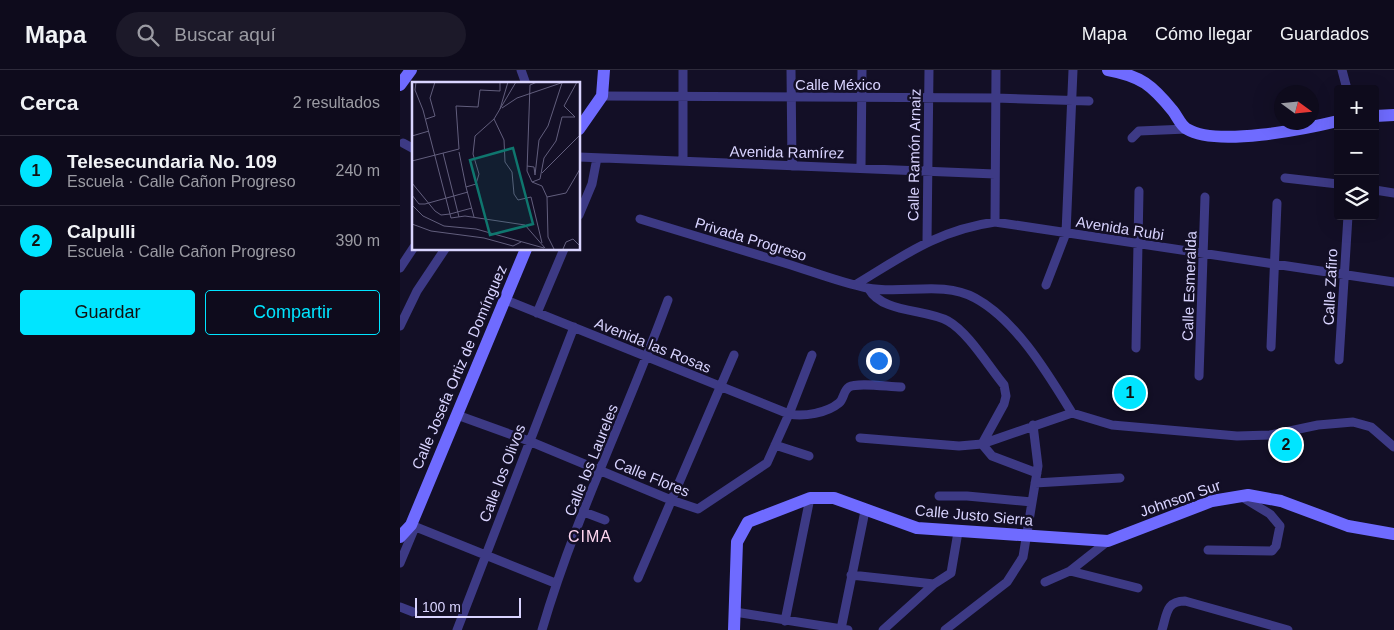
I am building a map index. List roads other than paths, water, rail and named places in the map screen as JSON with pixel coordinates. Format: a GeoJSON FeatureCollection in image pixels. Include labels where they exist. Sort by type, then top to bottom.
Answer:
{"type":"FeatureCollection","features":[{"type":"Feature","properties":{"kind":"street"},"geometry":{"type":"LineString","coordinates":[[400,85],[411,70]]}},
{"type":"Feature","properties":{"kind":"street"},"geometry":{"type":"LineString","coordinates":[[580,127],[602,96],[604,70]]}},
{"type":"Feature","properties":{"kind":"street"},"geometry":{"type":"LineString","coordinates":[[683,70],[683,161]]}},
{"type":"Feature","properties":{"kind":"street"},"geometry":{"type":"LineString","coordinates":[[791,70],[792,166]]}},
{"type":"Feature","properties":{"kind":"street"},"geometry":{"type":"LineString","coordinates":[[861,167],[862,70]]}},
{"type":"Feature","properties":{"kind":"street","name":"Calle Ramón Arnaiz"},"geometry":{"type":"LineString","coordinates":[[927,241],[929,70]]}},
{"type":"Feature","properties":{"kind":"street"},"geometry":{"type":"LineString","coordinates":[[995,222],[996,70]]}},
{"type":"Feature","properties":{"kind":"street"},"geometry":{"type":"LineString","coordinates":[[1046,285],[1066,233],[1073,70]]}},
{"type":"Feature","properties":{"kind":"street"},"geometry":{"type":"LineString","coordinates":[[1108,70],[1131,74],[1146,82],[1186,129]]}},
{"type":"Feature","properties":{"kind":"street"},"geometry":{"type":"LineString","coordinates":[[1342,70],[1346,85]]}},
{"type":"Feature","properties":{"kind":"street","name":"Calle México"},"geometry":{"type":"LineString","coordinates":[[602,96],[862,99],[995,98],[1089,101]]}},
{"type":"Feature","properties":{"kind":"street"},"geometry":{"type":"LineString","coordinates":[[1379,116],[1394,115]]}},
{"type":"Feature","properties":{"kind":"street"},"geometry":{"type":"LineString","coordinates":[[1132,138],[1138,131],[1186,129],[1214,136],[1246,135],[1282,133],[1334,123]]}},
{"type":"Feature","properties":{"kind":"street"},"geometry":{"type":"LineString","coordinates":[[403,143],[412,148]]}},
{"type":"Feature","properties":{"kind":"street","name":"Avenida Ramírez"},"geometry":{"type":"LineString","coordinates":[[580,157],[861,167],[995,174]]}},
{"type":"Feature","properties":{"kind":"street"},"geometry":{"type":"LineString","coordinates":[[580,213],[592,184],[596,158]]}},
{"type":"Feature","properties":{"kind":"street"},"geometry":{"type":"LineString","coordinates":[[1286,178],[1334,184]]}},
{"type":"Feature","properties":{"kind":"street"},"geometry":{"type":"LineString","coordinates":[[1136,348],[1139,191]]}},
{"type":"Feature","properties":{"kind":"street"},"geometry":{"type":"LineString","coordinates":[[1379,191],[1394,193]]}},
{"type":"Feature","properties":{"kind":"street","name":"Calle Esmeralda"},"geometry":{"type":"LineString","coordinates":[[1198,376],[1205,197]]}},
{"type":"Feature","properties":{"kind":"street"},"geometry":{"type":"LineString","coordinates":[[1270,347],[1277,203]]}},
{"type":"Feature","properties":{"kind":"street","name":"Privada Progreso"},"geometry":{"type":"LineString","coordinates":[[640,219],[869,289]]}},
{"type":"Feature","properties":{"kind":"street","name":"Calle Zafiro"},"geometry":{"type":"LineString","coordinates":[[1339,360],[1348,220]]}},
{"type":"Feature","properties":{"kind":"street","name":"Avenida Rubi"},"geometry":{"type":"LineString","coordinates":[[855,285],[927,241],[958,229],[995,222],[1204,255],[1394,282]]}},
{"type":"Feature","properties":{"kind":"street"},"geometry":{"type":"LineString","coordinates":[[400,268],[412,250]]}},
{"type":"Feature","properties":{"kind":"street"},"geometry":{"type":"LineString","coordinates":[[400,326],[417,291],[444,250]]}},
{"type":"Feature","properties":{"kind":"street","name":"Calle Josefa Ortiz de Domínguez"},"geometry":{"type":"LineString","coordinates":[[400,563],[457,415],[526,250]]}},
{"type":"Feature","properties":{"kind":"street"},"geometry":{"type":"LineString","coordinates":[[537,313],[564,250]]}},
{"type":"Feature","properties":{"kind":"street"},"geometry":{"type":"LineString","coordinates":[[982,444],[1004,404],[1006,396],[1004,385],[954,325],[937,317],[884,303],[873,296],[869,289],[948,289],[977,298],[998,314],[1020,338],[1045,370],[1072,412]]}},
{"type":"Feature","properties":{"kind":"street","name":"Avenida las Rosas"},"geometry":{"type":"LineString","coordinates":[[506,300],[790,414]]}},
{"type":"Feature","properties":{"kind":"street","name":"Calle los Laureles"},"geometry":{"type":"LineString","coordinates":[[542,630],[555,583],[647,357],[668,300]]}},
{"type":"Feature","properties":{"kind":"street","name":"Calle los Olivos"},"geometry":{"type":"LineString","coordinates":[[457,630],[574,327]]}},
{"type":"Feature","properties":{"kind":"street"},"geometry":{"type":"LineString","coordinates":[[638,578],[734,355]]}},
{"type":"Feature","properties":{"kind":"street"},"geometry":{"type":"LineString","coordinates":[[809,456],[775,445],[790,414],[812,355]]}},
{"type":"Feature","properties":{"kind":"street"},"geometry":{"type":"LineString","coordinates":[[790,414],[803,416],[834,406],[841,401],[850,387],[855,385],[901,387]]}},
{"type":"Feature","properties":{"kind":"street"},"geometry":{"type":"LineString","coordinates":[[860,438],[959,446],[982,444],[1072,412],[1112,425],[1237,436],[1270,435],[1318,425],[1354,422],[1372,427],[1394,448]]}},
{"type":"Feature","properties":{"kind":"street","name":"Calle Flores"},"geometry":{"type":"LineString","coordinates":[[457,415],[529,441],[671,500],[698,509],[762,467],[767,462],[775,445]]}},
{"type":"Feature","properties":{"kind":"street"},"geometry":{"type":"LineString","coordinates":[[945,630],[1007,582],[1022,557],[1028,536],[1038,473],[1033,425]]}},
{"type":"Feature","properties":{"kind":"street"},"geometry":{"type":"LineString","coordinates":[[982,444],[992,456],[1038,473]]}},
{"type":"Feature","properties":{"kind":"street"},"geometry":{"type":"LineString","coordinates":[[1035,483],[1120,478]]}},
{"type":"Feature","properties":{"kind":"street"},"geometry":{"type":"LineString","coordinates":[[939,496],[968,496],[1032,502]]}},
{"type":"Feature","properties":{"kind":"street"},"geometry":{"type":"LineString","coordinates":[[1208,550],[1272,551],[1276,546],[1280,526],[1270,514],[1241,496]]}},
{"type":"Feature","properties":{"kind":"street","name":"Johnson Sur"},"geometry":{"type":"LineString","coordinates":[[1045,582],[1070,571],[1108,541],[1212,501],[1241,496],[1281,501],[1348,526],[1394,534]]}},
{"type":"Feature","properties":{"kind":"street"},"geometry":{"type":"LineString","coordinates":[[785,621],[810,498]]}},
{"type":"Feature","properties":{"kind":"street","name":"Calle Justo Sierra"},"geometry":{"type":"LineString","coordinates":[[734,630],[736,542],[741,532],[748,522],[810,498],[834,498],[908,526],[958,532],[1108,541]]}},
{"type":"Feature","properties":{"kind":"street"},"geometry":{"type":"LineString","coordinates":[[735,612],[844,629],[850,575],[865,511]]}},
{"type":"Feature","properties":{"kind":"street"},"geometry":{"type":"LineString","coordinates":[[584,512],[605,520]]}},
{"type":"Feature","properties":{"kind":"street"},"geometry":{"type":"LineString","coordinates":[[400,537],[413,526],[555,583]]}},
{"type":"Feature","properties":{"kind":"street"},"geometry":{"type":"LineString","coordinates":[[883,630],[934,584],[950,573],[958,532]]}},
{"type":"Feature","properties":{"kind":"street"},"geometry":{"type":"LineString","coordinates":[[1070,571],[1138,588]]}},
{"type":"Feature","properties":{"kind":"street"},"geometry":{"type":"LineString","coordinates":[[850,575],[934,584]]}},
{"type":"Feature","properties":{"kind":"street"},"geometry":{"type":"LineString","coordinates":[[1162,630],[1169,605],[1175,601],[1185,601],[1288,630]]}},
{"type":"Feature","properties":{"kind":"street"},"geometry":{"type":"LineString","coordinates":[[400,607],[413,612]]}},
{"type":"Feature","properties":{"kind":"place","name":"Telesecundaria No. 109"},"geometry":{"type":"Point","coordinates":[1130,393]}},
{"type":"Feature","properties":{"kind":"place","name":"Calpulli"},"geometry":{"type":"Point","coordinates":[1286,445]}},
{"type":"Feature","properties":{"kind":"district","name":"CIMA"},"geometry":{"type":"Point","coordinates":[590,536]}}]}
